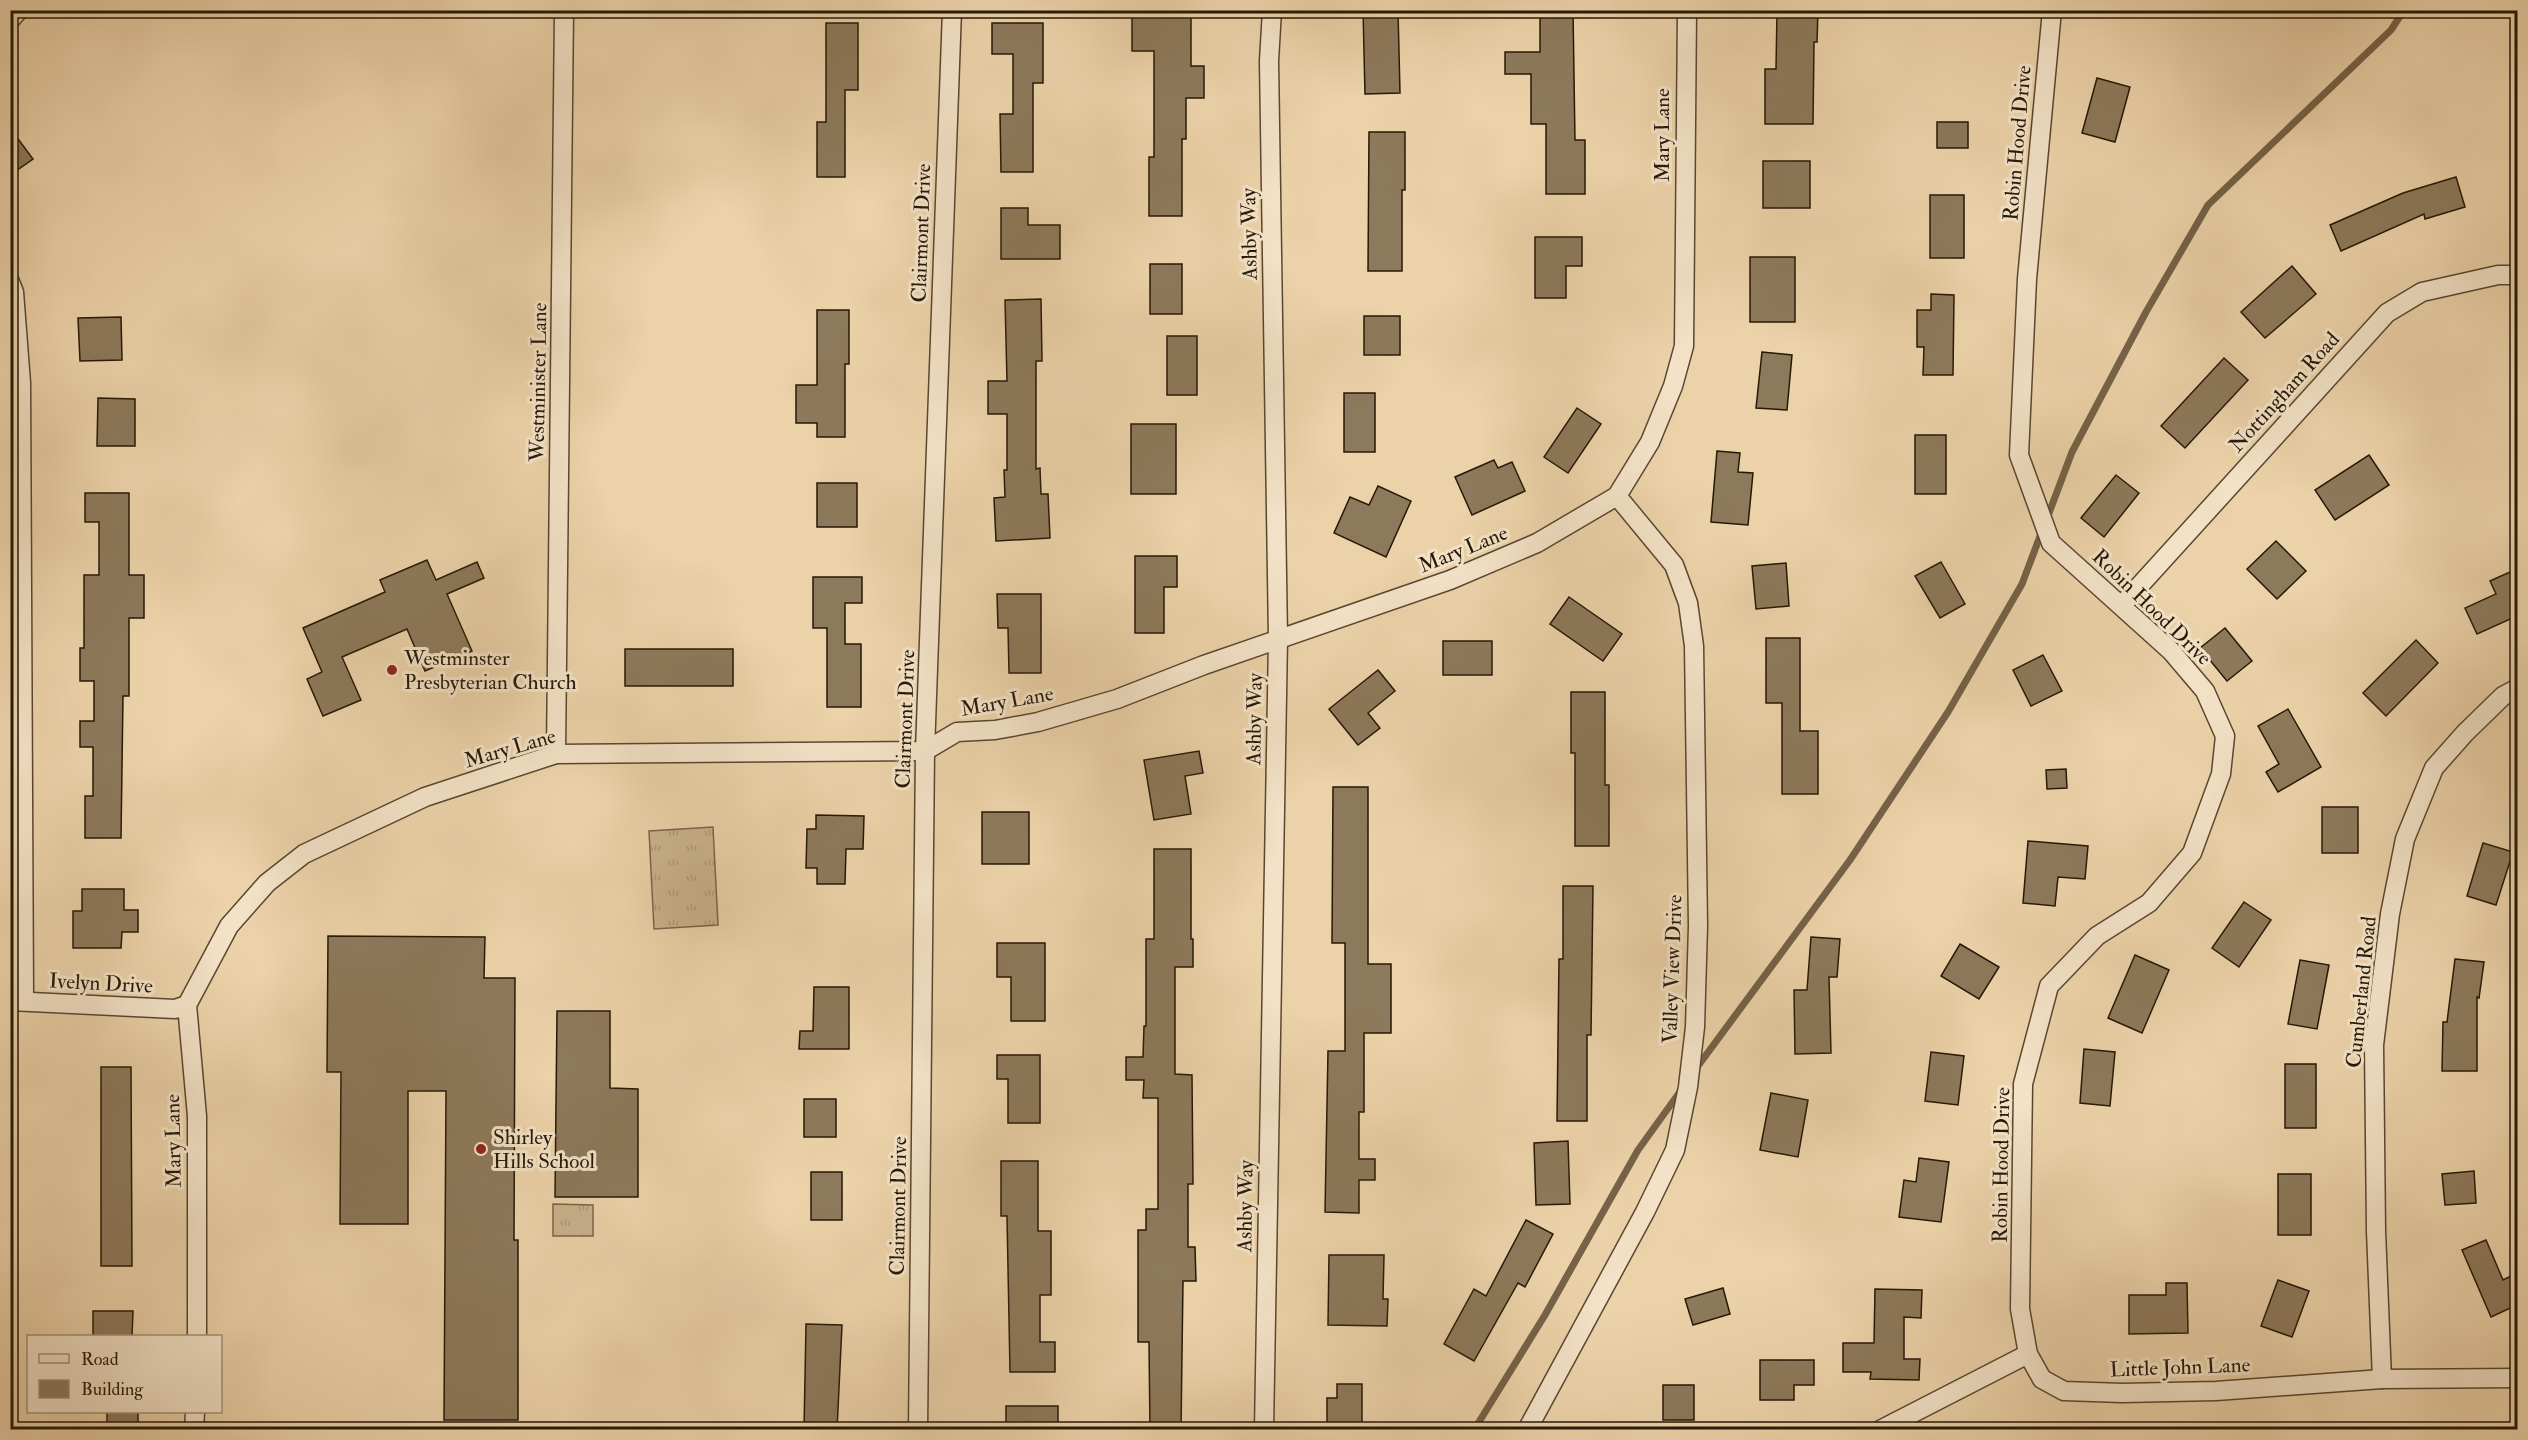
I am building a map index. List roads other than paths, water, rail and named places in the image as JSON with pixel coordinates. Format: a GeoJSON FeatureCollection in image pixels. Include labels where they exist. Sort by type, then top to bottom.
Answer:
{"type":"FeatureCollection","features":[{"type":"Feature","properties":{"kind":"street"},"geometry":{"type":"LineString","coordinates":[[10,20],[19,10]]}},
{"type":"Feature","properties":{"kind":"street","name":"Westminister Lane"},"geometry":{"type":"LineString","coordinates":[[556,754],[564,10]]}},
{"type":"Feature","properties":{"kind":"street","name":"Clairmont Drive"},"geometry":{"type":"LineString","coordinates":[[918,1430],[926,751],[952,10]]}},
{"type":"Feature","properties":{"kind":"street","name":"Ashby Way"},"geometry":{"type":"LineString","coordinates":[[1264,1430],[1278,639],[1269,61],[1272,10]]}},
{"type":"Feature","properties":{"kind":"street","name":"Mary Lane"},"geometry":{"type":"LineString","coordinates":[[196,1335],[197,1116],[187,1005],[229,926],[267,883],[304,854],[425,797],[556,754],[926,751],[957,732],[995,730],[1038,722],[1117,699],[1278,639],[1450,580],[1537,543],[1617,495],[1650,442],[1673,386],[1684,346],[1687,10]]}},
{"type":"Feature","properties":{"kind":"street","name":"Robin Hood Drive"},"geometry":{"type":"LineString","coordinates":[[2028,1354],[2020,1309],[2023,1084],[2049,986],[2097,936],[2149,903],[2192,853],[2221,774],[2225,736],[2205,691],[2171,651],[2051,543],[2019,455],[2027,279],[2052,10]]}},
{"type":"Feature","properties":{"kind":"street","name":"Nottingham Road"},"geometry":{"type":"LineString","coordinates":[[2122,605],[2387,313],[2422,292],[2498,275],[2517,275]]}},
{"type":"Feature","properties":{"kind":"street"},"geometry":{"type":"LineString","coordinates":[[10,282],[14,292],[21,383],[17,1001]]}},
{"type":"Feature","properties":{"kind":"street","name":"Valley View Drive"},"geometry":{"type":"LineString","coordinates":[[1534,1428],[1675,1150],[1688,1087],[1695,1027],[1698,926],[1694,646],[1688,603],[1674,565],[1617,495]]}},
{"type":"Feature","properties":{"kind":"street","name":"Cumberland Road"},"geometry":{"type":"LineString","coordinates":[[2382,1380],[2376,1231],[2374,1045],[2393,903],[2405,839],[2434,768],[2465,733],[2504,696],[2517,688]]}},
{"type":"Feature","properties":{"kind":"street","name":"Ivelyn Drive"},"geometry":{"type":"LineString","coordinates":[[17,1001],[175,1010],[187,1005]]}},
{"type":"Feature","properties":{"kind":"street"},"geometry":{"type":"LineString","coordinates":[[1880,1430],[2028,1354]]}},
{"type":"Feature","properties":{"kind":"street","name":"Little John Lane"},"geometry":{"type":"LineString","coordinates":[[2028,1354],[2042,1380],[2064,1391],[2122,1393],[2216,1391],[2382,1380],[2517,1378]]}},
{"type":"Feature","properties":{"kind":"street"},"geometry":{"type":"LineString","coordinates":[[194,1430],[195,1413]]}},
{"type":"Feature","properties":{"kind":"waterway"},"geometry":{"type":"LineString","coordinates":[[2046,521],[2072,452],[2146,312],[2208,205],[2391,30],[2404,10]]}},
{"type":"Feature","properties":{"kind":"waterway"},"geometry":{"type":"LineString","coordinates":[[1695,1070],[1850,860],[1948,712],[2022,584],[2042,531]]}},
{"type":"Feature","properties":{"kind":"waterway"},"geometry":{"type":"LineString","coordinates":[[1474,1430],[1545,1315],[1638,1150],[1682,1089]]}},
{"type":"Feature","properties":{"kind":"place","name":"Westminster Presbyterian Church"},"geometry":{"type":"Point","coordinates":[392,670]}},
{"type":"Feature","properties":{"kind":"place","name":"Shirley Hills School"},"geometry":{"type":"Point","coordinates":[481,1149]}}]}
